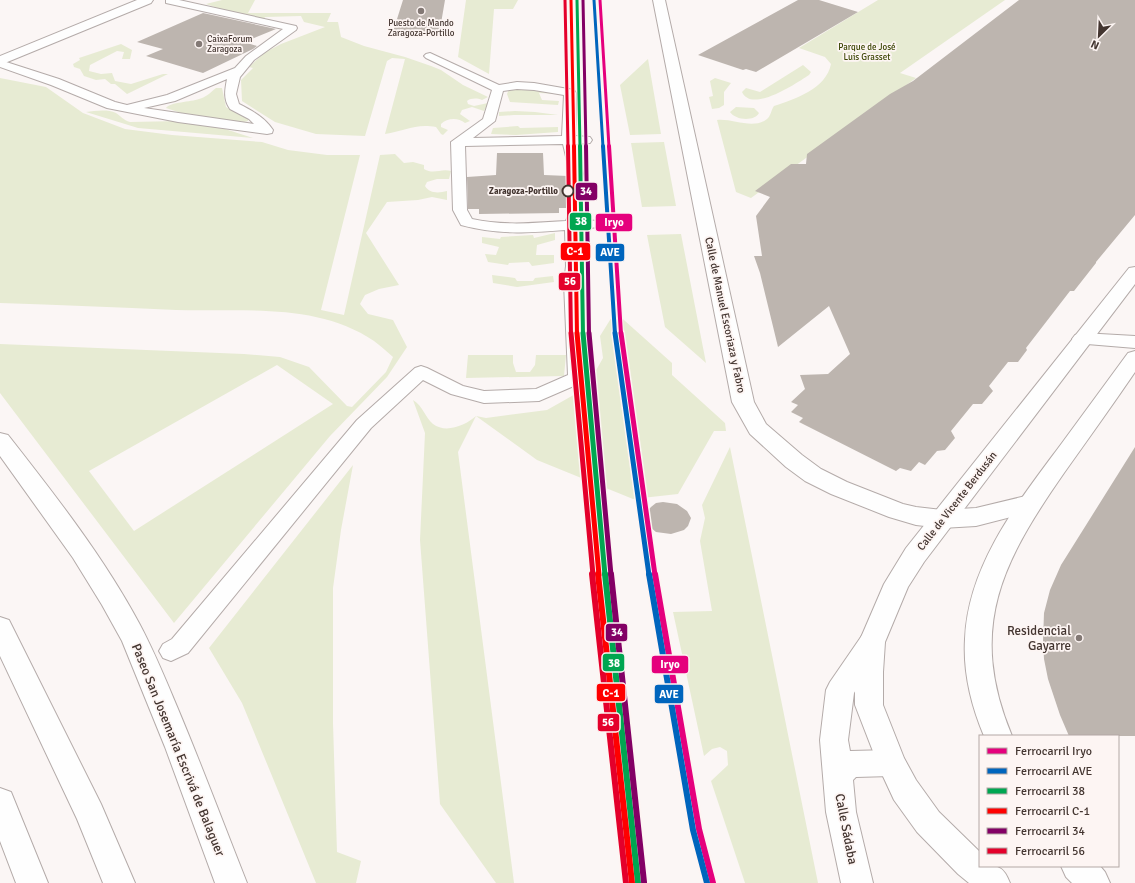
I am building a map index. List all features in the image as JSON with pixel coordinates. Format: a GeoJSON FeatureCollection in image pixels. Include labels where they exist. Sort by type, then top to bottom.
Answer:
{"type":"FeatureCollection","features":[{"type":"Feature","properties":{"kind":"main road"},"geometry":{"type":"LineString","coordinates":[[117,12],[124,0]]}},
{"type":"Feature","properties":{"kind":"main road"},"geometry":{"type":"LineString","coordinates":[[0,62],[147,0]]}},
{"type":"Feature","properties":{"kind":"main road","name":"Calle de Manuel Escoriaza y Fabro"},"geometry":{"type":"LineString","coordinates":[[659,0],[743,402],[758,429],[794,461],[813,475],[839,488],[898,511],[916,516],[942,519],[976,517],[1030,504]]}},
{"type":"Feature","properties":{"kind":"main road","name":"Calle de Vicente Berdusán"},"geometry":{"type":"LineString","coordinates":[[891,763],[869,705],[869,672],[872,642],[897,584],[942,519],[1135,272]]}},
{"type":"Feature","properties":{"kind":"main road"},"geometry":{"type":"LineString","coordinates":[[1082,339],[1135,342]]}},
{"type":"Feature","properties":{"kind":"main road"},"geometry":{"type":"LineString","coordinates":[[994,727],[979,672],[979,624],[988,584],[1003,551],[1030,504],[1135,357]]}},
{"type":"Feature","properties":{"kind":"main road","name":"Paseo San Josemaría Escrivá de Balaguer"},"geometry":{"type":"LineString","coordinates":[[0,440],[36,486],[83,555],[125,622],[145,664],[173,730],[231,883]]}},
{"type":"Feature","properties":{"kind":"main road"},"geometry":{"type":"LineString","coordinates":[[0,628],[90,814],[119,883]]}},
{"type":"Feature","properties":{"kind":"main road","name":"Calle Sádaba"},"geometry":{"type":"LineString","coordinates":[[857,883],[841,812],[834,740],[840,690],[872,642]]}},
{"type":"Feature","properties":{"kind":"main road"},"geometry":{"type":"LineString","coordinates":[[837,774],[851,764],[891,763],[905,790],[928,822],[969,863],[994,883]]}},
{"type":"Feature","properties":{"kind":"main road"},"geometry":{"type":"LineString","coordinates":[[0,802],[32,883]]}},
{"type":"Feature","properties":{"kind":"main road"},"geometry":{"type":"LineString","coordinates":[[1078,867],[1094,883]]}},
{"type":"Feature","properties":{"kind":"street"},"geometry":{"type":"LineString","coordinates":[[0,62],[55,82],[111,105],[171,117],[266,130],[253,116],[234,106],[230,94],[234,76],[250,58],[292,28],[170,1]]}},
{"type":"Feature","properties":{"kind":"street"},"geometry":{"type":"LineString","coordinates":[[171,651],[180,646],[364,424],[421,372],[457,390],[484,396],[539,395],[577,378],[572,283],[574,266],[572,225],[578,211],[577,174],[568,140],[570,93],[533,85],[511,86],[498,89],[430,56]]}},
{"type":"Feature","properties":{"kind":"street"},"geometry":{"type":"LineString","coordinates":[[124,108],[171,98],[240,70]]}},
{"type":"Feature","properties":{"kind":"street"},"geometry":{"type":"LineString","coordinates":[[458,142],[489,121],[498,89]]}},
{"type":"Feature","properties":{"kind":"street"},"geometry":{"type":"LineString","coordinates":[[111,105],[154,90]]}},
{"type":"Feature","properties":{"kind":"street"},"geometry":{"type":"LineString","coordinates":[[458,142],[585,140]]}},
{"type":"Feature","properties":{"kind":"street"},"geometry":{"type":"LineString","coordinates":[[458,142],[460,210],[466,222],[489,227],[517,229],[594,224]]}},
{"type":"Feature","properties":{"kind":"green space"},"geometry":{"type":"Polygon","coordinates":[[[222,0],[255,0],[248,13],[331,13],[327,22],[338,22],[341,37],[364,46],[405,57],[441,70],[463,85],[488,97],[482,100],[470,99],[467,101],[468,104],[474,106],[488,103],[484,111],[472,107],[462,110],[460,114],[470,121],[465,123],[453,119],[443,122],[441,127],[448,130],[443,135],[436,127],[429,126],[416,127],[385,134],[405,59],[392,58],[387,61],[365,136],[316,134],[275,122],[242,101],[241,80],[253,68],[249,67],[264,53],[281,44],[325,27],[304,22],[301,16],[265,17],[264,19],[232,13],[206,4],[222,0]]]}},
{"type":"Feature","properties":{"kind":"green space"},"geometry":{"type":"Polygon","coordinates":[[[466,0],[518,0],[513,9],[494,9],[489,74],[458,57],[466,0]]]}},
{"type":"Feature","properties":{"kind":"green space","name":"Parque de José Luis Grasset"},"geometry":{"type":"Polygon","coordinates":[[[878,0],[1005,0],[900,73],[916,78],[751,198],[736,192],[717,120],[755,124],[767,119],[774,106],[808,92],[823,80],[828,73],[831,64],[825,57],[799,48],[878,0]]]}},
{"type":"Feature","properties":{"kind":"green space"},"geometry":{"type":"Polygon","coordinates":[[[121,44],[132,50],[130,59],[122,59],[124,52],[117,51],[90,65],[89,71],[101,74],[112,73],[115,81],[131,84],[163,74],[168,74],[127,94],[115,84],[111,84],[105,79],[96,80],[84,76],[80,69],[74,67],[73,64],[80,60],[79,58],[121,44]]]}},
{"type":"Feature","properties":{"kind":"green space"},"geometry":{"type":"Polygon","coordinates":[[[648,59],[661,134],[630,135],[620,85],[648,59]]]}},
{"type":"Feature","properties":{"kind":"green space"},"geometry":{"type":"Polygon","coordinates":[[[803,65],[811,72],[809,75],[775,94],[755,100],[747,98],[742,92],[746,88],[760,92],[803,65]]]}},
{"type":"Feature","properties":{"kind":"green space"},"geometry":{"type":"Polygon","coordinates":[[[0,78],[46,87],[83,113],[125,129],[172,135],[262,142],[288,150],[327,155],[360,155],[321,310],[344,315],[380,155],[395,154],[404,163],[413,162],[424,165],[424,169],[428,171],[451,171],[449,179],[437,179],[427,182],[425,186],[432,192],[447,191],[447,200],[432,197],[418,200],[387,202],[366,233],[399,285],[379,289],[365,295],[360,304],[368,314],[393,320],[407,347],[387,377],[330,436],[174,623],[0,393],[0,344],[244,354],[280,357],[309,367],[347,406],[352,407],[386,372],[393,357],[374,341],[352,329],[328,320],[304,315],[253,310],[176,310],[0,303],[0,78]],[[277,365],[89,471],[134,531],[333,404],[277,365]]]}},
{"type":"Feature","properties":{"kind":"green space"},"geometry":{"type":"Polygon","coordinates":[[[715,78],[731,83],[724,92],[724,105],[719,108],[712,109],[709,97],[713,96],[710,81],[715,78]]]}},
{"type":"Feature","properties":{"kind":"green space"},"geometry":{"type":"Polygon","coordinates":[[[520,86],[559,94],[539,93],[542,100],[559,101],[558,105],[510,102],[507,94],[510,87],[520,86]]]}},
{"type":"Feature","properties":{"kind":"green space"},"geometry":{"type":"Polygon","coordinates":[[[216,88],[222,88],[226,107],[248,119],[248,121],[244,122],[190,116],[166,108],[172,104],[201,98],[208,95],[216,88]]]}},
{"type":"Feature","properties":{"kind":"green space"},"geometry":{"type":"Polygon","coordinates":[[[736,107],[754,108],[759,113],[757,116],[749,119],[736,117],[730,112],[736,107]]]}},
{"type":"Feature","properties":{"kind":"green space"},"geometry":{"type":"Polygon","coordinates":[[[109,111],[116,113],[130,122],[180,121],[225,129],[253,138],[138,128],[86,112],[109,111]]]}},
{"type":"Feature","properties":{"kind":"green space"},"geometry":{"type":"Polygon","coordinates":[[[515,111],[558,115],[499,116],[499,112],[515,111]]]}},
{"type":"Feature","properties":{"kind":"green space"},"geometry":{"type":"Polygon","coordinates":[[[518,126],[520,128],[558,127],[558,132],[516,135],[491,134],[493,128],[518,126]]]}},
{"type":"Feature","properties":{"kind":"green space"},"geometry":{"type":"Polygon","coordinates":[[[664,142],[676,206],[642,207],[631,143],[664,142]]]}},
{"type":"Feature","properties":{"kind":"green space"},"geometry":{"type":"Polygon","coordinates":[[[555,233],[555,240],[537,245],[536,255],[554,255],[554,263],[532,266],[529,262],[509,263],[508,265],[488,262],[485,254],[496,255],[499,247],[482,243],[482,237],[500,239],[501,237],[533,235],[534,238],[555,233]]]}},
{"type":"Feature","properties":{"kind":"green space"},"geometry":{"type":"Polygon","coordinates":[[[681,234],[706,363],[665,327],[647,235],[681,234]]]}},
{"type":"Feature","properties":{"kind":"green space"},"geometry":{"type":"Polygon","coordinates":[[[492,275],[515,278],[517,281],[533,281],[535,278],[553,276],[554,282],[517,287],[493,283],[492,275]]]}},
{"type":"Feature","properties":{"kind":"green space"},"geometry":{"type":"Polygon","coordinates":[[[615,312],[672,363],[672,375],[725,423],[726,431],[714,431],[678,494],[633,499],[537,460],[476,416],[486,418],[547,410],[586,388],[603,358],[600,336],[615,312]]]}},
{"type":"Feature","properties":{"kind":"green space"},"geometry":{"type":"Polygon","coordinates":[[[468,355],[513,355],[513,363],[516,372],[530,372],[535,365],[536,355],[566,355],[564,376],[466,378],[468,355]]]}},
{"type":"Feature","properties":{"kind":"green space"},"geometry":{"type":"Polygon","coordinates":[[[413,400],[419,405],[430,421],[438,427],[456,427],[476,416],[458,452],[514,883],[496,883],[440,804],[420,540],[425,433],[413,400]]]}},
{"type":"Feature","properties":{"kind":"green space"},"geometry":{"type":"Polygon","coordinates":[[[730,447],[818,883],[745,883],[711,781],[728,765],[727,751],[720,747],[712,749],[704,756],[673,612],[712,611],[700,541],[705,518],[702,505],[730,447]]]}},
{"type":"Feature","properties":{"kind":"green space"},"geometry":{"type":"Polygon","coordinates":[[[353,465],[341,530],[333,588],[333,723],[337,852],[361,861],[356,883],[316,883],[242,703],[209,648],[353,465]]]}},
{"type":"Feature","properties":{"kind":"building","name":"Puesto de Mando Zaragoza-Portillo"},"geometry":{"type":"Polygon","coordinates":[[[403,0],[445,0],[439,35],[392,35],[403,0]]]}},
{"type":"Feature","properties":{"kind":"building"},"geometry":{"type":"Polygon","coordinates":[[[798,0],[819,0],[858,12],[756,72],[746,69],[743,70],[698,55],[798,0]]]}},
{"type":"Feature","properties":{"kind":"building"},"geometry":{"type":"Polygon","coordinates":[[[1019,0],[1135,0],[1135,215],[1074,291],[1070,291],[1026,348],[1027,350],[1018,362],[1008,362],[989,386],[993,391],[982,404],[973,404],[951,431],[955,438],[945,450],[937,451],[925,465],[919,462],[911,471],[900,468],[896,471],[799,422],[803,418],[791,412],[798,405],[791,402],[805,389],[800,375],[828,374],[850,354],[829,306],[778,347],[760,273],[754,256],[762,256],[756,216],[770,197],[755,191],[791,164],[806,164],[807,154],[890,94],[913,81],[1019,0]]]}},
{"type":"Feature","properties":{"kind":"building","name":"CaixaForum Zaragoza"},"geometry":{"type":"Polygon","coordinates":[[[203,13],[276,29],[244,42],[257,46],[203,73],[146,56],[163,49],[137,42],[203,13]]]}},
{"type":"Feature","properties":{"kind":"building"},"geometry":{"type":"Polygon","coordinates":[[[497,153],[543,153],[544,175],[568,176],[570,193],[568,208],[559,208],[559,213],[479,214],[479,209],[468,209],[467,177],[496,175],[497,153]]]}},
{"type":"Feature","properties":{"kind":"building","name":"Residencial Gayarre"},"geometry":{"type":"Polygon","coordinates":[[[1135,447],[1135,736],[1069,735],[1048,679],[1044,659],[1043,641],[1044,613],[1050,590],[1061,565],[1135,447]]]}},
{"type":"Feature","properties":{"kind":"building"},"geometry":{"type":"Polygon","coordinates":[[[663,502],[677,504],[687,511],[691,518],[688,526],[684,530],[671,534],[656,532],[642,517],[656,503],[663,502]]]}},
{"type":"Feature","properties":{"kind":"rail line","name":"56"},"geometry":{"type":"LineString","coordinates":[[565,0],[571,348],[595,601],[626,883]]}},
{"type":"Feature","properties":{"kind":"rail line","name":"C-1"},"geometry":{"type":"LineString","coordinates":[[571,0],[577,348],[601,601],[632,883]]}},
{"type":"Feature","properties":{"kind":"rail line","name":"38"},"geometry":{"type":"LineString","coordinates":[[577,0],[583,347],[607,600],[638,883]]}},
{"type":"Feature","properties":{"kind":"rail line","name":"34"},"geometry":{"type":"LineString","coordinates":[[583,0],[589,347],[613,599],[644,882]]}},
{"type":"Feature","properties":{"kind":"rail line","name":"AVE"},"geometry":{"type":"LineString","coordinates":[[594,0],[616,347],[652,598],[693,830],[707,883]]}},
{"type":"Feature","properties":{"kind":"rail line","name":"Iryo"},"geometry":{"type":"LineString","coordinates":[[600,0],[622,346],[658,597],[699,829],[713,883]]}},
{"type":"Feature","properties":{"kind":"place","name":"Puesto de Mando Zaragoza-Portillo"},"geometry":{"type":"Point","coordinates":[421,11]}},
{"type":"Feature","properties":{"kind":"place","name":"CaixaForum Zaragoza"},"geometry":{"type":"Point","coordinates":[199,44]}},
{"type":"Feature","properties":{"kind":"place","name":"Zaragoza-Portillo"},"geometry":{"type":"Point","coordinates":[568,191]}},
{"type":"Feature","properties":{"kind":"place","name":"Residencial Gayarre"},"geometry":{"type":"Point","coordinates":[1079,638]}}]}
